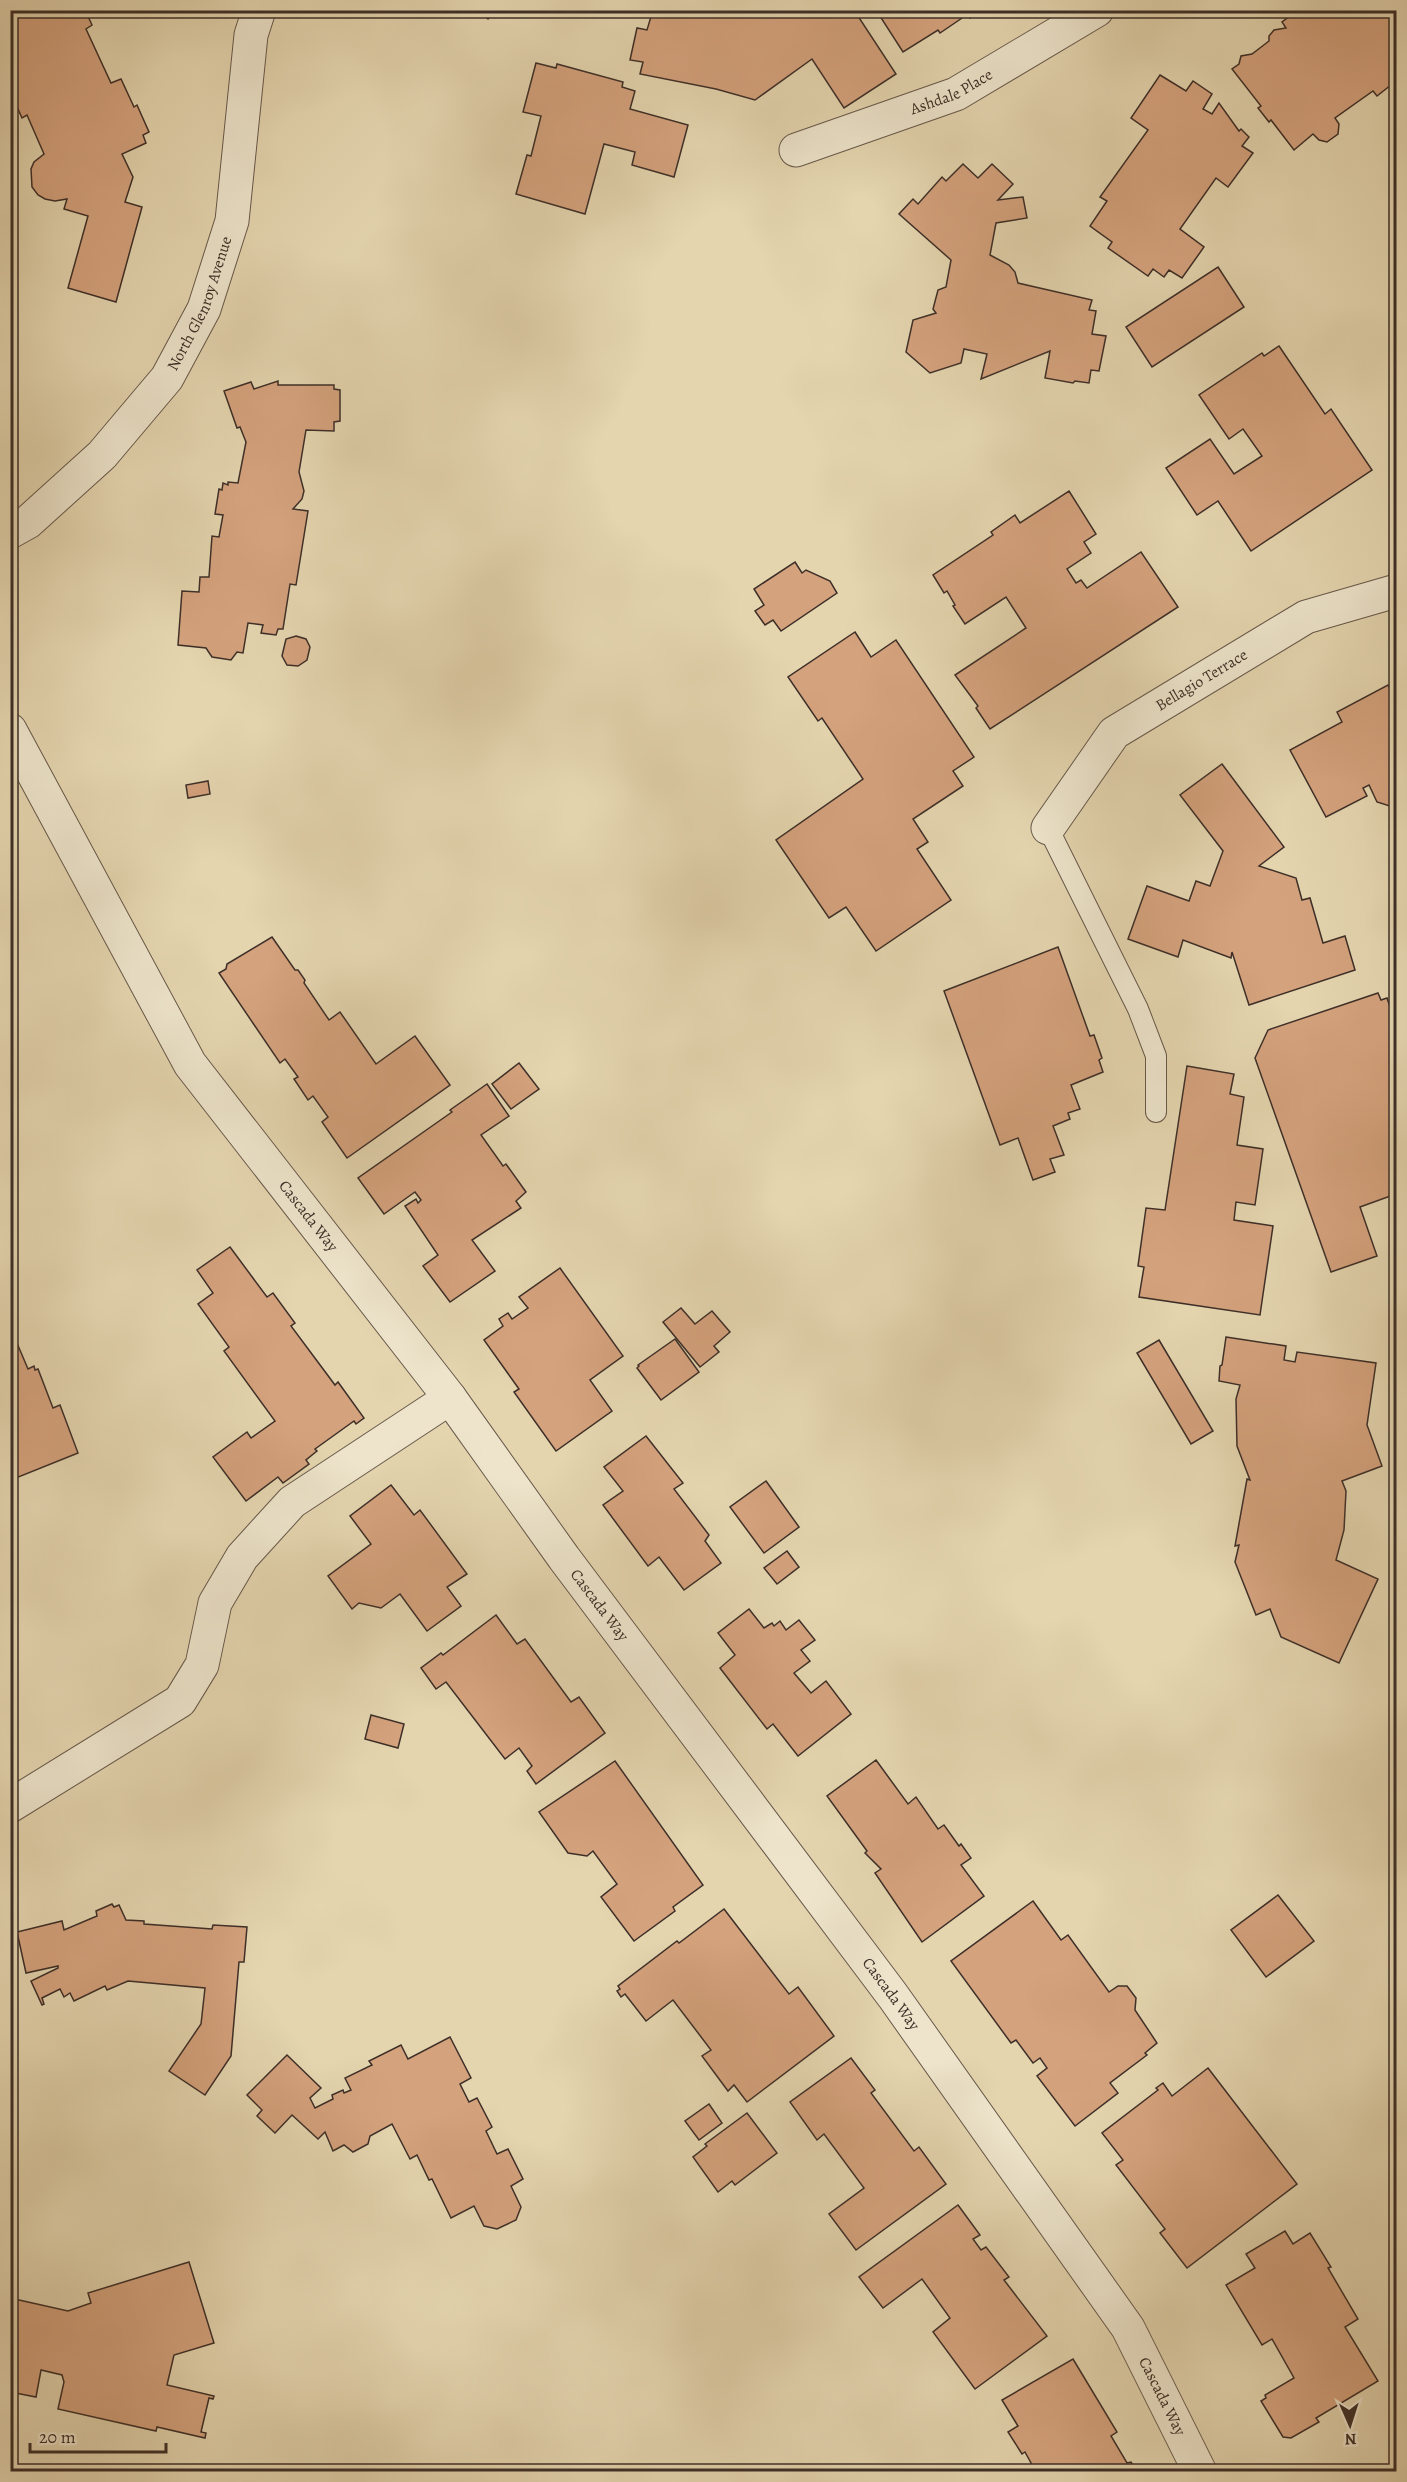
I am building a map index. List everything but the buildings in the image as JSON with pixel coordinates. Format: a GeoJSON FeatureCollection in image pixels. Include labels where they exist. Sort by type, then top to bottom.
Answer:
{"type":"FeatureCollection","features":[{"type":"Feature","properties":{"kind":"street","name":"North Glenroy Avenue"},"geometry":{"type":"LineString","coordinates":[[10,532],[28,522],[102,455],[167,378],[204,309],[232,221],[251,35],[259,10]]}},
{"type":"Feature","properties":{"kind":"street","name":"Ashdale Place"},"geometry":{"type":"LineString","coordinates":[[796,150],[956,94],[1097,10]]}},
{"type":"Feature","properties":{"kind":"street","name":"Bellagio Terrace"},"geometry":{"type":"LineString","coordinates":[[1048,828],[1114,733],[1306,617],[1396,591]]}},
{"type":"Feature","properties":{"kind":"street","name":"Cascada Way"},"geometry":{"type":"LineString","coordinates":[[10,730],[190,1064],[450,1398],[564,1558],[893,1996],[1128,2328],[1200,2472]]}},
{"type":"Feature","properties":{"kind":"street"},"geometry":{"type":"LineString","coordinates":[[10,1806],[180,1701],[201,1665],[215,1603],[242,1557],[292,1502],[450,1398]]}},
{"type":"Feature","properties":{"kind":"lane"},"geometry":{"type":"LineString","coordinates":[[1048,828],[1138,1009],[1156,1056],[1156,1112]]}}]}
